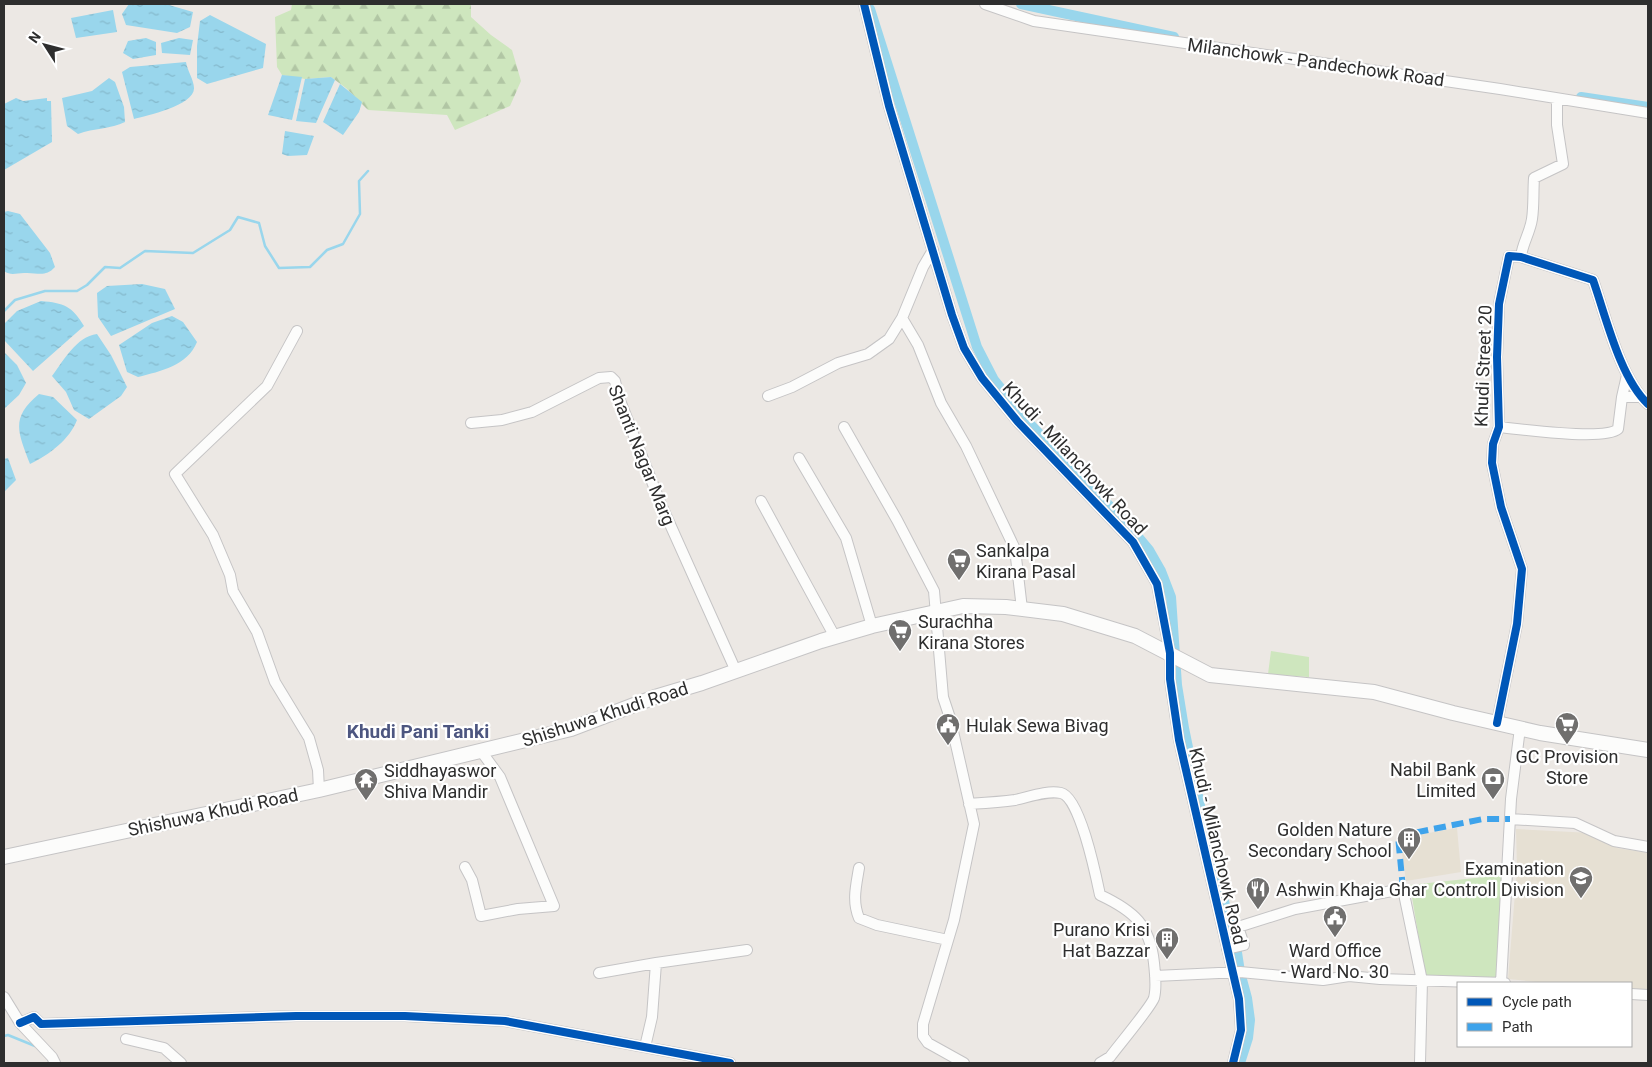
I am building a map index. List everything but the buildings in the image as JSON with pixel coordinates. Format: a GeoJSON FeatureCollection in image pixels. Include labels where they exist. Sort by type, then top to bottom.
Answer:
{"type":"FeatureCollection","features":[{"type":"Feature","properties":{"kind":"main road","name":"Shishuwa Khudi Road"},"geometry":{"type":"LineString","coordinates":[[4,858],[318,790],[571,729],[735,669],[835,637],[872,626],[962,606],[1022,609],[1062,614],[1135,636],[1210,675],[1374,692],[1453,714],[1520,728],[1648,750]]}},
{"type":"Feature","properties":{"kind":"street","name":"Khudi - Milanchowk Road"},"geometry":{"type":"LineString","coordinates":[[864,4],[889,106],[964,348],[982,378],[1018,422],[1133,542],[1158,584],[1171,654],[1170,680],[1179,740],[1239,999],[1241,1030],[1234,1063]]}},
{"type":"Feature","properties":{"kind":"street","name":"Milanchowk - Pandechowk Road"},"geometry":{"type":"LineString","coordinates":[[985,4],[1034,21],[1500,89],[1648,113]]}},
{"type":"Feature","properties":{"kind":"street"},"geometry":{"type":"LineString","coordinates":[[1557,99],[1557,125],[1564,164],[1534,178],[1532,217],[1528,238],[1521,253],[1593,280],[1627,375],[1644,400]]}},
{"type":"Feature","properties":{"kind":"street"},"geometry":{"type":"LineString","coordinates":[[768,396],[792,388],[838,362],[868,354],[889,339],[902,318],[923,267],[933,250]]}},
{"type":"Feature","properties":{"kind":"street","name":"Khudi Street 20"},"geometry":{"type":"LineString","coordinates":[[1497,723],[1517,624],[1522,569],[1502,507],[1492,463],[1493,444],[1499,427],[1497,357],[1499,304],[1507,261],[1510,256],[1521,253]]}},
{"type":"Feature","properties":{"kind":"street"},"geometry":{"type":"LineString","coordinates":[[902,318],[918,346],[941,403],[966,446],[1015,549],[1022,609]]}},
{"type":"Feature","properties":{"kind":"street"},"geometry":{"type":"LineString","coordinates":[[297,331],[267,386],[175,474],[213,535],[230,575],[233,591],[257,632],[275,682],[309,738],[318,770],[318,790]]}},
{"type":"Feature","properties":{"kind":"street"},"geometry":{"type":"LineString","coordinates":[[1499,427],[1593,435],[1613,433],[1618,429],[1627,375]]}},
{"type":"Feature","properties":{"kind":"street","name":"Shanti Nagar Marg"},"geometry":{"type":"LineString","coordinates":[[471,423],[502,420],[532,412],[599,378],[611,377],[615,381],[619,398],[660,502],[735,669]]}},
{"type":"Feature","properties":{"kind":"street"},"geometry":{"type":"LineString","coordinates":[[1622,397],[1644,400]]}},
{"type":"Feature","properties":{"kind":"street"},"geometry":{"type":"LineString","coordinates":[[844,427],[897,520],[934,591],[938,612],[943,697],[950,718],[974,824],[954,920],[923,1024],[923,1036],[928,1044],[964,1063]]}},
{"type":"Feature","properties":{"kind":"street"},"geometry":{"type":"LineString","coordinates":[[799,458],[846,538],[872,626]]}},
{"type":"Feature","properties":{"kind":"street"},"geometry":{"type":"LineString","coordinates":[[761,501],[835,637]]}},
{"type":"Feature","properties":{"kind":"street"},"geometry":{"type":"LineString","coordinates":[[1501,982],[1510,819],[1520,728]]}},
{"type":"Feature","properties":{"kind":"street"},"geometry":{"type":"LineString","coordinates":[[465,867],[472,880],[481,916],[518,909],[554,906],[500,777],[482,752]]}},
{"type":"Feature","properties":{"kind":"street"},"geometry":{"type":"LineString","coordinates":[[969,804],[1014,800],[1050,793],[1063,793],[1072,800],[1088,845],[1100,895],[1124,906],[1141,921],[1152,947],[1155,976],[1154,999],[1110,1057],[1100,1063]]}},
{"type":"Feature","properties":{"kind":"street"},"geometry":{"type":"LineString","coordinates":[[1510,819],[1575,823],[1614,841],[1648,847]]}},
{"type":"Feature","properties":{"kind":"street"},"geometry":{"type":"LineString","coordinates":[[859,868],[854,901],[859,918],[877,925],[948,940]]}},
{"type":"Feature","properties":{"kind":"street"},"geometry":{"type":"LineString","coordinates":[[1227,948],[1244,945],[1238,927],[1295,909],[1402,889],[1422,981],[1420,1063]]}},
{"type":"Feature","properties":{"kind":"street"},"geometry":{"type":"LineString","coordinates":[[599,973],[748,950]]}},
{"type":"Feature","properties":{"kind":"street"},"geometry":{"type":"LineString","coordinates":[[645,1047],[652,1018],[656,963]]}},
{"type":"Feature","properties":{"kind":"street"},"geometry":{"type":"LineString","coordinates":[[1155,976],[1232,972],[1323,980],[1349,976],[1462,982]]}},
{"type":"Feature","properties":{"kind":"street"},"geometry":{"type":"LineString","coordinates":[[1632,994],[1648,995]]}},
{"type":"Feature","properties":{"kind":"street"},"geometry":{"type":"LineString","coordinates":[[4,998],[20,1023],[55,1063]]}},
{"type":"Feature","properties":{"kind":"street"},"geometry":{"type":"LineString","coordinates":[[20,1023],[34,1017],[41,1024],[296,1016],[405,1016],[505,1022],[730,1063]]}},
{"type":"Feature","properties":{"kind":"street"},"geometry":{"type":"LineString","coordinates":[[126,1039],[164,1048],[181,1063]]}},
{"type":"Feature","properties":{"kind":"shaded area"},"geometry":{"type":"Polygon","coordinates":[[[1457,828],[1461,872],[1406,881],[1400,838],[1457,828]]]}},
{"type":"Feature","properties":{"kind":"shaded area","name":"Examination Controll Division"},"geometry":{"type":"Polygon","coordinates":[[[1516,829],[1591,833],[1617,848],[1648,853],[1648,991],[1632,990],[1632,982],[1537,982],[1508,979],[1517,869],[1516,829]]]}},
{"type":"Feature","properties":{"kind":"green space"},"geometry":{"type":"Polygon","coordinates":[[[292,4],[471,4],[471,17],[512,50],[521,81],[510,106],[455,130],[447,115],[368,110],[346,88],[331,77],[305,79],[282,75],[277,67],[275,17],[291,10],[292,4]]]}},
{"type":"Feature","properties":{"kind":"green space"},"geometry":{"type":"Polygon","coordinates":[[[1271,651],[1309,657],[1309,677],[1268,674],[1271,651]]]}},
{"type":"Feature","properties":{"kind":"green space"},"geometry":{"type":"Polygon","coordinates":[[[1503,875],[1496,978],[1425,976],[1410,885],[1503,875]]]}},
{"type":"Feature","properties":{"kind":"water"},"geometry":{"type":"Polygon","coordinates":[[[129,4],[169,5],[193,12],[190,27],[177,33],[126,25],[122,14],[129,4]]]}},
{"type":"Feature","properties":{"kind":"water"},"geometry":{"type":"Polygon","coordinates":[[[113,10],[117,32],[76,38],[71,18],[113,10]]]}},
{"type":"Feature","properties":{"kind":"water"},"geometry":{"type":"Polygon","coordinates":[[[210,15],[266,44],[263,68],[207,84],[197,78],[197,46],[200,21],[210,15]]]}},
{"type":"Feature","properties":{"kind":"water"},"geometry":{"type":"Polygon","coordinates":[[[146,38],[156,42],[156,55],[133,59],[123,53],[128,41],[146,38]]]}},
{"type":"Feature","properties":{"kind":"water"},"geometry":{"type":"Polygon","coordinates":[[[179,38],[193,40],[190,55],[162,53],[161,43],[179,38]]]}},
{"type":"Feature","properties":{"kind":"water"},"geometry":{"type":"Polygon","coordinates":[[[186,62],[194,85],[192,94],[187,100],[169,109],[134,119],[122,72],[130,67],[186,62]]]}},
{"type":"Feature","properties":{"kind":"water"},"geometry":{"type":"Polygon","coordinates":[[[282,75],[302,77],[292,120],[268,115],[282,75]]]}},
{"type":"Feature","properties":{"kind":"water"},"geometry":{"type":"Polygon","coordinates":[[[331,77],[335,80],[316,123],[296,121],[305,79],[331,77]]]}},
{"type":"Feature","properties":{"kind":"water"},"geometry":{"type":"Polygon","coordinates":[[[109,78],[115,82],[124,107],[125,122],[78,134],[67,126],[62,98],[92,91],[109,78]]]}},
{"type":"Feature","properties":{"kind":"water"},"geometry":{"type":"Polygon","coordinates":[[[340,84],[362,102],[359,112],[343,135],[323,122],[340,84]]]}},
{"type":"Feature","properties":{"kind":"water"},"geometry":{"type":"Polygon","coordinates":[[[16,98],[23,101],[47,98],[47,101],[51,101],[52,142],[4,170],[4,104],[16,98]]]}},
{"type":"Feature","properties":{"kind":"water"},"geometry":{"type":"Polygon","coordinates":[[[285,131],[314,136],[307,155],[288,156],[282,154],[285,131]]]}},
{"type":"Feature","properties":{"kind":"water"},"geometry":{"type":"Polygon","coordinates":[[[4,212],[20,214],[50,253],[55,267],[41,274],[11,274],[4,271],[4,212]]]}},
{"type":"Feature","properties":{"kind":"water"},"geometry":{"type":"Polygon","coordinates":[[[142,284],[165,289],[175,309],[111,336],[98,317],[97,293],[107,286],[142,284]]]}},
{"type":"Feature","properties":{"kind":"water"},"geometry":{"type":"Polygon","coordinates":[[[41,301],[67,307],[84,326],[33,371],[4,340],[4,324],[17,311],[41,301]]]}},
{"type":"Feature","properties":{"kind":"water"},"geometry":{"type":"Polygon","coordinates":[[[172,316],[183,322],[197,342],[193,350],[180,362],[164,370],[138,377],[127,372],[119,345],[152,323],[172,316]]]}},
{"type":"Feature","properties":{"kind":"water"},"geometry":{"type":"Polygon","coordinates":[[[97,334],[111,355],[127,387],[121,396],[89,419],[74,410],[66,392],[52,376],[77,344],[97,334]]]}},
{"type":"Feature","properties":{"kind":"water"},"geometry":{"type":"Polygon","coordinates":[[[4,352],[17,365],[26,383],[19,395],[4,409],[4,352]]]}},
{"type":"Feature","properties":{"kind":"water"},"geometry":{"type":"Polygon","coordinates":[[[39,394],[53,397],[77,420],[69,434],[58,446],[30,464],[20,434],[20,418],[39,394]]]}},
{"type":"Feature","properties":{"kind":"water"},"geometry":{"type":"Polygon","coordinates":[[[8,458],[16,480],[4,492],[4,459],[8,458]]]}},
{"type":"Feature","properties":{"kind":"waterway"},"geometry":{"type":"LineString","coordinates":[[1021,4],[1174,37]]}},
{"type":"Feature","properties":{"kind":"waterway"},"geometry":{"type":"LineString","coordinates":[[870,9],[977,347],[994,380],[1029,423],[1129,526],[1149,550],[1161,571],[1171,597],[1177,685],[1184,728],[1205,830],[1236,946],[1247,998],[1250,1020],[1248,1038],[1240,1063]]}},
{"type":"Feature","properties":{"kind":"waterway"},"geometry":{"type":"LineString","coordinates":[[1581,97],[1648,107]]}},
{"type":"Feature","properties":{"kind":"waterway"},"geometry":{"type":"LineString","coordinates":[[4,311],[15,300],[45,291],[77,291],[87,285],[105,267],[120,268],[145,251],[193,253],[230,230],[238,217],[259,223],[265,246],[279,268],[310,267],[327,250],[343,244],[360,214],[359,181],[368,171]]}},
{"type":"Feature","properties":{"kind":"waterway"},"geometry":{"type":"LineString","coordinates":[[4,1036],[8,1035],[35,1046]]}},
{"type":"Feature","properties":{"kind":"marked path"},"geometry":{"type":"LineString","coordinates":[[1403,889],[1398,836],[1483,819],[1510,819]]}},
{"type":"Feature","properties":{"kind":"cycle path"},"geometry":{"type":"LineString","coordinates":[[864,4],[889,106],[952,315],[964,348],[982,378],[1018,422],[1133,542],[1157,584],[1170,653],[1170,679],[1179,740],[1239,999],[1241,1030],[1233,1063]]}},
{"type":"Feature","properties":{"kind":"cycle path"},"geometry":{"type":"LineString","coordinates":[[1497,723],[1517,624],[1522,569],[1501,507],[1492,463],[1493,444],[1499,427],[1497,357],[1499,304],[1509,256],[1521,257],[1593,280],[1615,346],[1629,379],[1648,404]]}},
{"type":"Feature","properties":{"kind":"cycle path"},"geometry":{"type":"LineString","coordinates":[[20,1023],[34,1017],[41,1024],[296,1016],[405,1016],[505,1021],[730,1063]]}},
{"type":"Feature","properties":{"kind":"place","name":"Sankalpa Kirana Pasal"},"geometry":{"type":"Point","coordinates":[959,581]}},
{"type":"Feature","properties":{"kind":"place","name":"Surachha Kirana Stores"},"geometry":{"type":"Point","coordinates":[900,652]}},
{"type":"Feature","properties":{"kind":"place","name":"GC Provision Store"},"geometry":{"type":"Point","coordinates":[1567,745]}},
{"type":"Feature","properties":{"kind":"place","name":"Hulak Sewa Bivag"},"geometry":{"type":"Point","coordinates":[948,746]}},
{"type":"Feature","properties":{"kind":"place","name":"Nabil Bank Limited"},"geometry":{"type":"Point","coordinates":[1493,800]}},
{"type":"Feature","properties":{"kind":"place","name":"Siddhayaswor Shiva Mandir"},"geometry":{"type":"Point","coordinates":[366,801]}},
{"type":"Feature","properties":{"kind":"place","name":"Golden Nature Secondary School"},"geometry":{"type":"Point","coordinates":[1409,860]}},
{"type":"Feature","properties":{"kind":"place","name":"Examination Controll Division"},"geometry":{"type":"Point","coordinates":[1581,899]}},
{"type":"Feature","properties":{"kind":"place","name":"Ashwin Khaja Ghar"},"geometry":{"type":"Point","coordinates":[1258,910]}},
{"type":"Feature","properties":{"kind":"place","name":"Ward Office - Ward No. 30"},"geometry":{"type":"Point","coordinates":[1335,938]}},
{"type":"Feature","properties":{"kind":"place","name":"Purano Krisi Hat Bazzar"},"geometry":{"type":"Point","coordinates":[1167,960]}},
{"type":"Feature","properties":{"kind":"district","name":"Khudi Pani Tanki"},"geometry":{"type":"Point","coordinates":[418,731]}}]}
